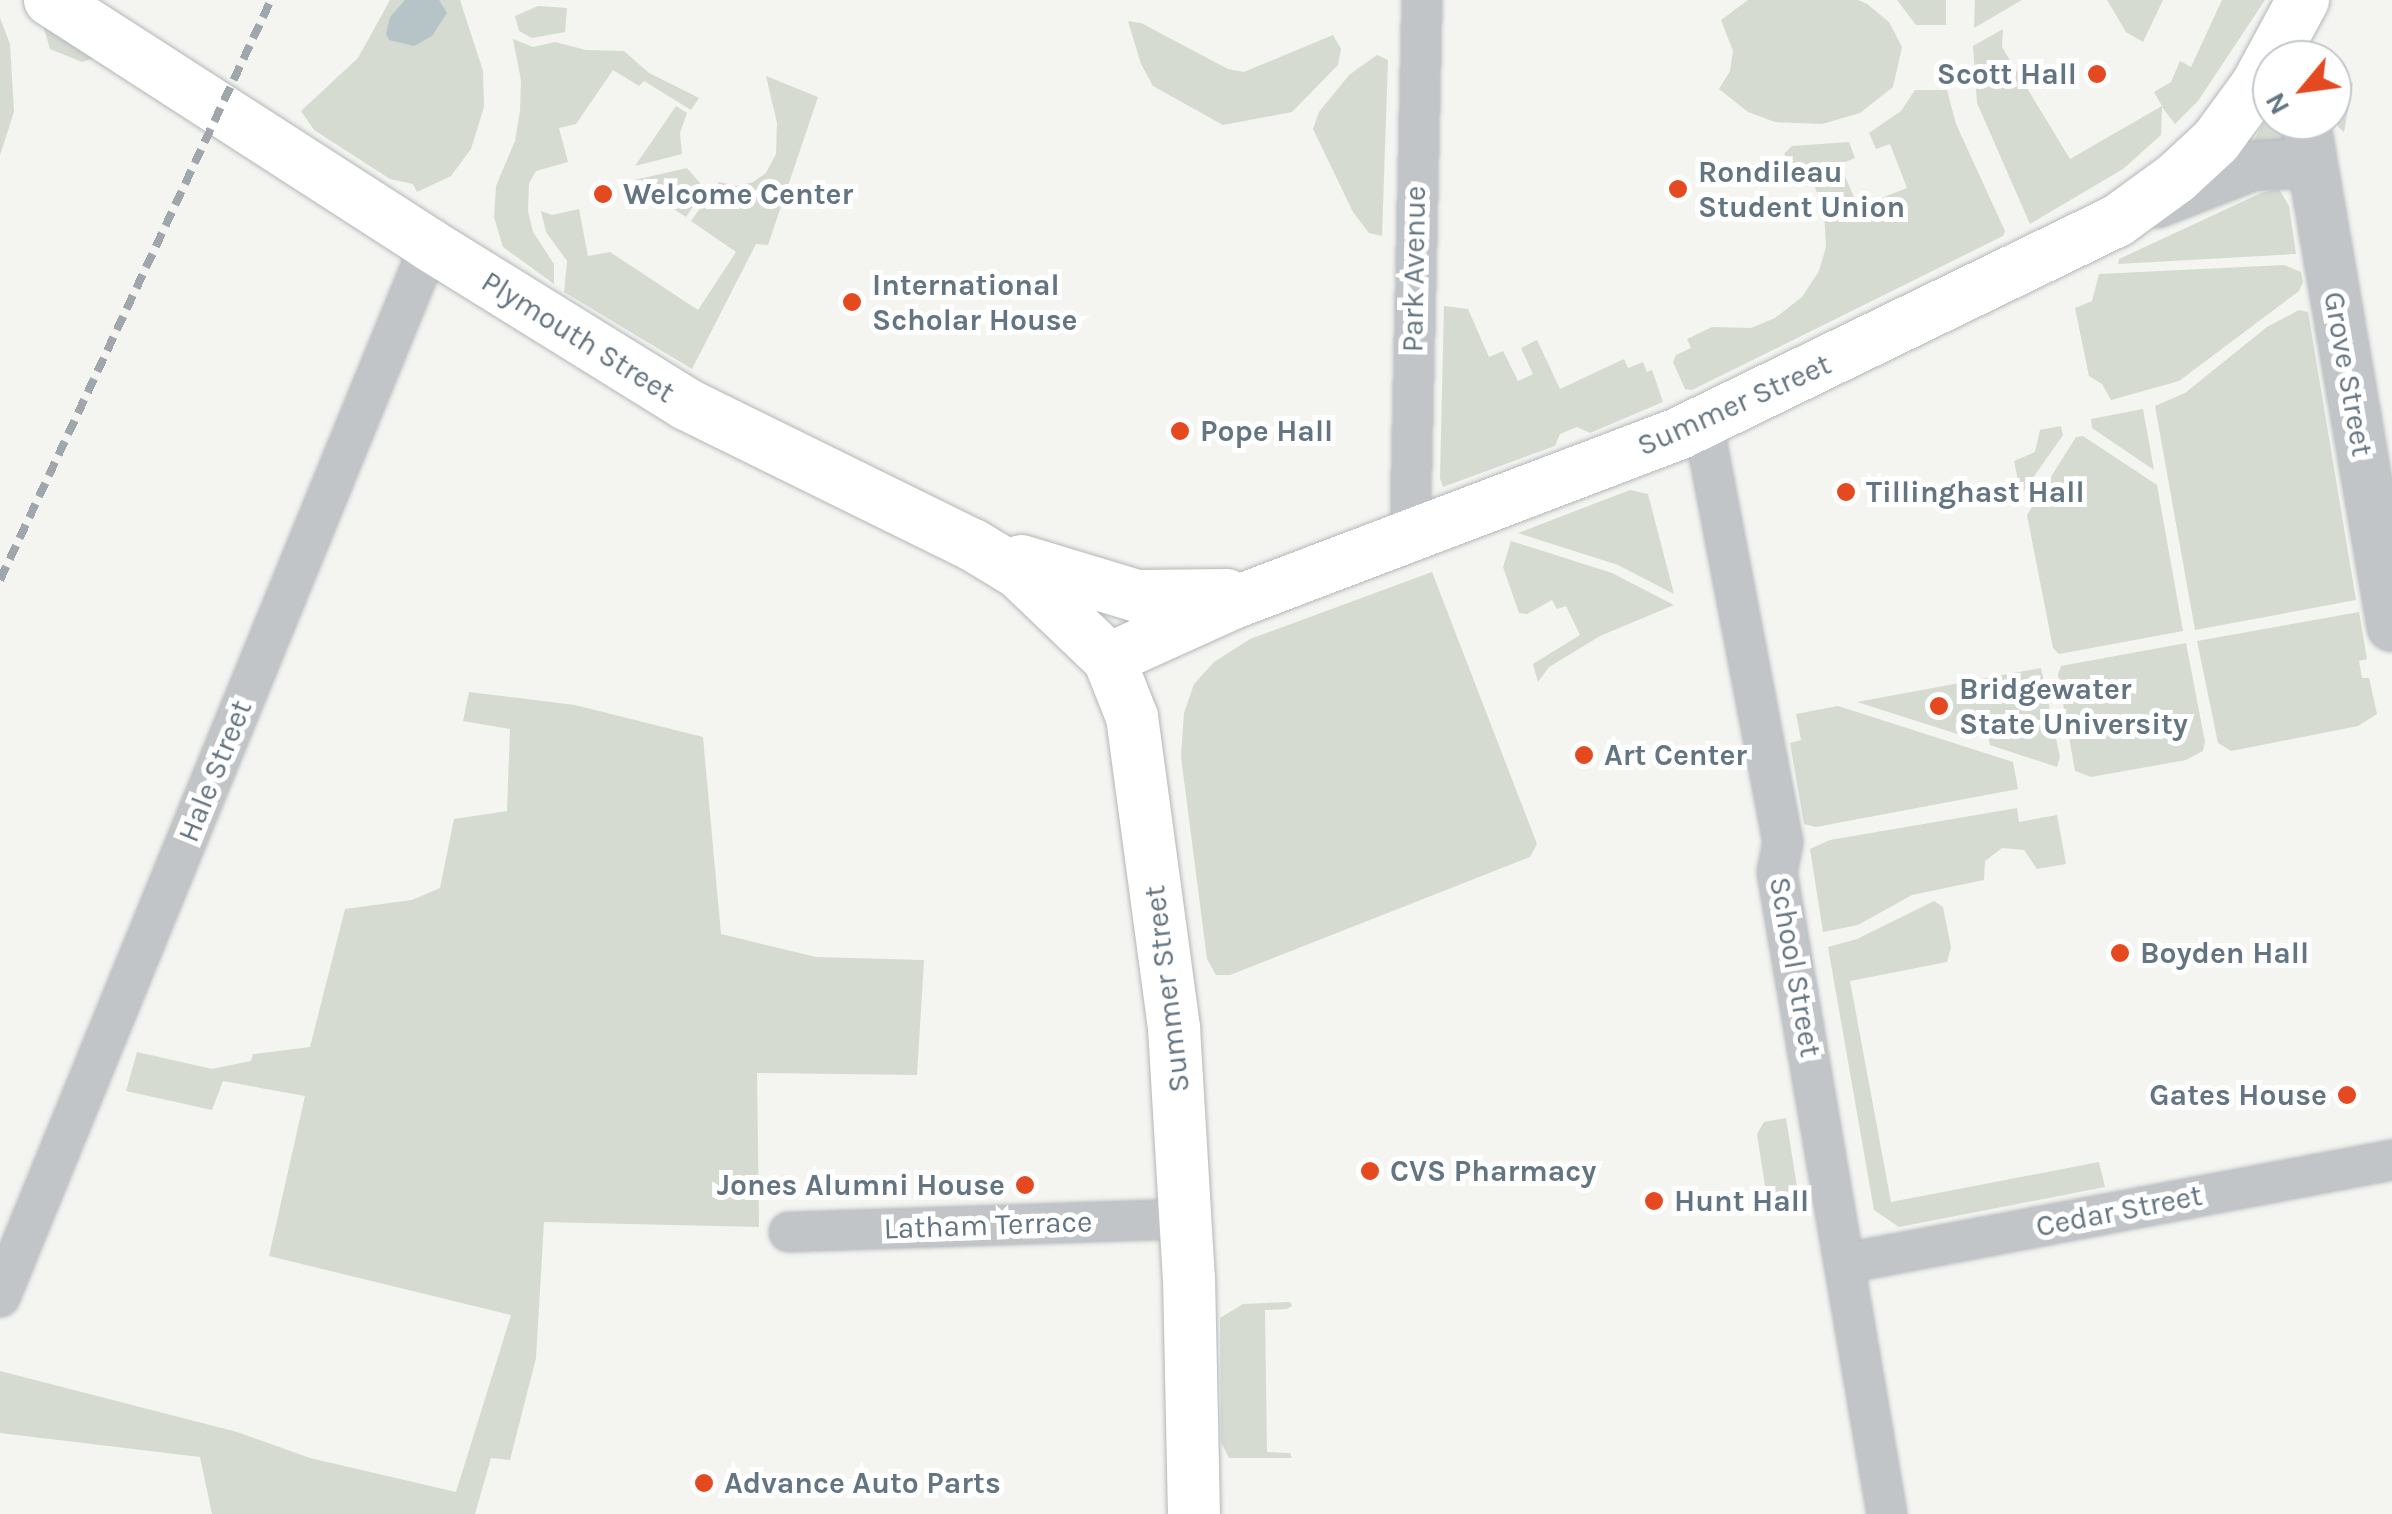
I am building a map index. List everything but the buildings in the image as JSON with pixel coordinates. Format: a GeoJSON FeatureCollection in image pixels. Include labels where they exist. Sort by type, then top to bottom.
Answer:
{"type":"FeatureCollection","features":[{"type":"Feature","properties":{"kind":"main road","name":"Plymouth Street"},"geometry":{"type":"LineString","coordinates":[[50,0],[430,246],[686,404],[973,545],[1050,598],[1109,659]]}},
{"type":"Feature","properties":{"kind":"main road","name":"Summer Street"},"geometry":{"type":"LineString","coordinates":[[1194,1514],[1186,1219],[1174,1028],[1126,694],[1109,659],[1282,584],[1704,423],[2117,221],[2168,184],[2216,141],[2246,102],[2306,0]]}},
{"type":"Feature","properties":{"kind":"main road","name":"Summer Street"},"geometry":{"type":"LineString","coordinates":[[973,545],[1104,590],[1136,596],[1192,598],[1282,584]]}},
{"type":"Feature","properties":{"kind":"street","name":"Park Avenue"},"geometry":{"type":"LineString","coordinates":[[1410,538],[1422,0]]}},
{"type":"Feature","properties":{"kind":"street"},"geometry":{"type":"LineString","coordinates":[[2303,40],[2306,0]]}},
{"type":"Feature","properties":{"kind":"street","name":"Summer Street"},"geometry":{"type":"LineString","coordinates":[[2117,221],[2230,172],[2267,163],[2308,141]]}},
{"type":"Feature","properties":{"kind":"street","name":"Grove Street"},"geometry":{"type":"LineString","coordinates":[[2308,141],[2392,627]]}},
{"type":"Feature","properties":{"kind":"street","name":"Hale Street"},"geometry":{"type":"LineString","coordinates":[[0,1297],[430,246]]}},
{"type":"Feature","properties":{"kind":"street","name":"School Street"},"geometry":{"type":"LineString","coordinates":[[1704,423],[1783,842],[1777,872],[1888,1514]]}},
{"type":"Feature","properties":{"kind":"street","name":"Cedar Street"},"geometry":{"type":"LineString","coordinates":[[1846,1263],[2392,1160]]}},
{"type":"Feature","properties":{"kind":"street","name":"Latham Terrace"},"geometry":{"type":"LineString","coordinates":[[789,1232],[1186,1219]]}},
{"type":"Feature","properties":{"kind":"shaded area"},"geometry":{"type":"Polygon","coordinates":[[[390,0],[460,0],[483,71],[484,107],[471,149],[451,176],[417,192],[413,184],[390,179],[314,130],[301,111],[358,58],[390,0]]]}},
{"type":"Feature","properties":{"kind":"shaded area"},"geometry":{"type":"Polygon","coordinates":[[[405,0],[439,0],[447,13],[432,36],[414,46],[389,40],[386,34],[390,17],[405,0]]]}},
{"type":"Feature","properties":{"kind":"shaded area"},"geometry":{"type":"Polygon","coordinates":[[[1748,0],[1858,0],[1867,4],[1889,22],[1902,47],[1893,87],[1860,113],[1822,124],[1775,122],[1748,112],[1719,89],[1730,71],[1733,51],[1721,20],[1748,0]]]}},
{"type":"Feature","properties":{"kind":"shaded area"},"geometry":{"type":"Polygon","coordinates":[[[1897,0],[1946,0],[1946,25],[1916,25],[1897,0]]]}},
{"type":"Feature","properties":{"kind":"shaded area"},"geometry":{"type":"Polygon","coordinates":[[[1975,0],[2022,0],[1974,28],[1975,0]]]}},
{"type":"Feature","properties":{"kind":"shaded area"},"geometry":{"type":"Polygon","coordinates":[[[2107,0],[2163,0],[2143,42],[2126,32],[2107,0]]]}},
{"type":"Feature","properties":{"kind":"shaded area"},"geometry":{"type":"Polygon","coordinates":[[[2222,0],[2265,0],[2198,101],[2175,124],[2162,107],[2161,135],[2123,169],[2030,224],[1977,103],[1973,46],[2003,29],[2002,47],[2070,159],[2162,106],[2154,92],[2171,82],[2180,61],[2191,67],[2222,0]]]}},
{"type":"Feature","properties":{"kind":"shaded area"},"geometry":{"type":"Polygon","coordinates":[[[538,6],[567,8],[565,32],[532,38],[519,31],[515,16],[538,6]]]}},
{"type":"Feature","properties":{"kind":"shaded area"},"geometry":{"type":"Polygon","coordinates":[[[0,18],[10,44],[14,112],[0,155],[0,18]]]}},
{"type":"Feature","properties":{"kind":"shaded area"},"geometry":{"type":"Polygon","coordinates":[[[1128,21],[1141,23],[1228,69],[1244,72],[1333,35],[1341,49],[1338,65],[1292,112],[1223,125],[1153,86],[1141,64],[1128,21]]]}},
{"type":"Feature","properties":{"kind":"shaded area"},"geometry":{"type":"Polygon","coordinates":[[[43,25],[94,58],[82,62],[50,49],[43,25]]]}},
{"type":"Feature","properties":{"kind":"shaded area"},"geometry":{"type":"Polygon","coordinates":[[[513,39],[533,47],[555,42],[586,50],[624,51],[649,73],[699,98],[691,110],[644,81],[639,86],[613,70],[576,124],[559,128],[568,162],[536,171],[529,183],[528,211],[533,232],[554,264],[554,284],[503,247],[494,217],[496,186],[515,141],[520,111],[521,80],[513,39]]]}},
{"type":"Feature","properties":{"kind":"shaded area"},"geometry":{"type":"Polygon","coordinates":[[[1377,55],[1388,60],[1382,236],[1369,233],[1353,212],[1313,129],[1319,112],[1349,75],[1377,55]]]}},
{"type":"Feature","properties":{"kind":"shaded area"},"geometry":{"type":"Polygon","coordinates":[[[766,76],[818,97],[768,245],[756,244],[692,369],[564,292],[567,261],[546,232],[541,211],[552,215],[579,209],[588,256],[610,252],[698,310],[736,252],[691,221],[719,182],[737,186],[753,182],[766,173],[776,154],[777,123],[766,76]]]}},
{"type":"Feature","properties":{"kind":"shaded area"},"geometry":{"type":"Polygon","coordinates":[[[1915,90],[1947,90],[1956,124],[2005,231],[2003,236],[1692,390],[1685,389],[1673,362],[1676,355],[1691,348],[1687,339],[1712,327],[1751,328],[1775,318],[1802,297],[1819,271],[1826,247],[1824,209],[1813,183],[1784,154],[1792,146],[1849,142],[1855,158],[1840,164],[1858,207],[1907,188],[1890,144],[1876,149],[1869,133],[1901,111],[1915,90]]]}},
{"type":"Feature","properties":{"kind":"shaded area"},"geometry":{"type":"Polygon","coordinates":[[[676,106],[687,113],[680,133],[682,154],[635,166],[676,106]]]}},
{"type":"Feature","properties":{"kind":"shaded area"},"geometry":{"type":"Polygon","coordinates":[[[2286,140],[2286,142],[2253,142],[2286,140]]]}},
{"type":"Feature","properties":{"kind":"shaded area"},"geometry":{"type":"Polygon","coordinates":[[[687,168],[705,189],[686,217],[630,181],[687,168]]]}},
{"type":"Feature","properties":{"kind":"shaded area"},"geometry":{"type":"Polygon","coordinates":[[[2279,189],[2289,206],[2296,254],[2118,264],[2119,259],[2261,193],[2279,189]]]}},
{"type":"Feature","properties":{"kind":"shaded area"},"geometry":{"type":"Polygon","coordinates":[[[2284,265],[2301,272],[2303,282],[2299,291],[2179,381],[2111,400],[2102,384],[2089,376],[2075,308],[2092,301],[2099,274],[2284,265]]]}},
{"type":"Feature","properties":{"kind":"shaded area"},"geometry":{"type":"Polygon","coordinates":[[[1444,306],[1468,309],[1489,357],[1503,351],[1518,381],[1533,374],[1521,348],[1537,340],[1560,389],[1624,359],[1628,368],[1643,362],[1647,372],[1652,370],[1663,402],[1590,433],[1577,427],[1560,434],[1555,446],[1443,487],[1440,478],[1444,306]]]}},
{"type":"Feature","properties":{"kind":"shaded area"},"geometry":{"type":"Polygon","coordinates":[[[2299,310],[2308,312],[2356,600],[2195,630],[2155,406],[2185,393],[2267,327],[2299,310]]]}},
{"type":"Feature","properties":{"kind":"shaded area"},"geometry":{"type":"Polygon","coordinates":[[[2143,409],[2154,470],[2092,428],[2091,419],[2143,409]]]}},
{"type":"Feature","properties":{"kind":"shaded area"},"geometry":{"type":"Polygon","coordinates":[[[2061,426],[2063,435],[2021,495],[2014,461],[2035,452],[2040,430],[2061,426]]]}},
{"type":"Feature","properties":{"kind":"shaded area"},"geometry":{"type":"Polygon","coordinates":[[[2083,436],[2157,485],[2183,631],[2059,654],[2053,648],[2027,515],[2076,437],[2083,436]]]}},
{"type":"Feature","properties":{"kind":"shaded area"},"geometry":{"type":"Polygon","coordinates":[[[1630,490],[1648,494],[1674,594],[1618,565],[1518,533],[1630,490]]]}},
{"type":"Feature","properties":{"kind":"shaded area"},"geometry":{"type":"Polygon","coordinates":[[[1511,541],[1612,573],[1674,605],[1600,636],[1549,667],[1538,682],[1533,664],[1580,635],[1566,606],[1557,609],[1552,600],[1527,614],[1519,613],[1503,567],[1511,541]]]}},
{"type":"Feature","properties":{"kind":"shaded area"},"geometry":{"type":"Polygon","coordinates":[[[1432,572],[1537,844],[1530,857],[1230,975],[1216,975],[1207,959],[1181,757],[1184,713],[1194,684],[1214,662],[1250,639],[1432,572]]]}},
{"type":"Feature","properties":{"kind":"shaded area"},"geometry":{"type":"Polygon","coordinates":[[[2359,612],[2367,659],[2359,661],[2362,678],[2369,678],[2377,714],[2358,726],[2231,751],[2218,743],[2197,641],[2359,612]]]}},
{"type":"Feature","properties":{"kind":"shaded area"},"geometry":{"type":"Polygon","coordinates":[[[2186,643],[2205,742],[2203,751],[2186,760],[2091,777],[2075,771],[2058,674],[2061,666],[2186,643]]]}},
{"type":"Feature","properties":{"kind":"shaded area"},"geometry":{"type":"Polygon","coordinates":[[[2041,668],[2060,757],[2057,767],[1990,745],[1987,732],[1973,739],[1857,702],[2041,668]]]}},
{"type":"Feature","properties":{"kind":"shaded area"},"geometry":{"type":"Polygon","coordinates":[[[469,692],[575,705],[703,737],[721,934],[816,957],[924,960],[917,1075],[757,1073],[759,1227],[544,1222],[536,1358],[510,1460],[491,1458],[475,1514],[212,1514],[200,1457],[0,1433],[0,1371],[237,1432],[310,1458],[456,1492],[511,1315],[269,1256],[305,1096],[223,1081],[212,1110],[126,1091],[137,1052],[212,1069],[251,1061],[253,1054],[310,1047],[345,909],[412,900],[440,888],[454,819],[507,811],[510,729],[463,721],[469,692]]]}},
{"type":"Feature","properties":{"kind":"shaded area"},"geometry":{"type":"Polygon","coordinates":[[[1838,706],[2013,762],[2018,789],[1816,827],[1804,824],[1790,743],[1801,740],[1796,714],[1838,706]]]}},
{"type":"Feature","properties":{"kind":"shaded area"},"geometry":{"type":"Polygon","coordinates":[[[2017,808],[2019,822],[2057,815],[2066,864],[2037,869],[2024,850],[2002,848],[1985,861],[1984,880],[1912,895],[1858,925],[1823,932],[1810,849],[1830,840],[2017,808]]]}},
{"type":"Feature","properties":{"kind":"shaded area"},"geometry":{"type":"Polygon","coordinates":[[[1934,901],[1943,907],[1951,947],[1947,962],[1850,981],[1891,1202],[2099,1162],[2105,1187],[1899,1227],[1874,1210],[1828,947],[1857,939],[1934,901]]]}},
{"type":"Feature","properties":{"kind":"shaded area"},"geometry":{"type":"Polygon","coordinates":[[[1786,1118],[1801,1212],[1781,1215],[1767,1199],[1757,1134],[1764,1122],[1786,1118]]]}},
{"type":"Feature","properties":{"kind":"shaded area"},"geometry":{"type":"Polygon","coordinates":[[[1290,1302],[1292,1306],[1287,1309],[1265,1310],[1267,1452],[1290,1453],[1292,1458],[1229,1458],[1221,1442],[1220,1318],[1243,1304],[1290,1302]]]}},
{"type":"Feature","properties":{"kind":"railway"},"geometry":{"type":"LineString","coordinates":[[0,580],[271,0]]}},
{"type":"Feature","properties":{"kind":"place","name":"Scott Hall"},"geometry":{"type":"Point","coordinates":[2097,74]}},
{"type":"Feature","properties":{"kind":"place","name":"Rondileau Student Union"},"geometry":{"type":"Point","coordinates":[1678,189]}},
{"type":"Feature","properties":{"kind":"place","name":"Welcome Center"},"geometry":{"type":"Point","coordinates":[603,194]}},
{"type":"Feature","properties":{"kind":"place","name":"International Scholar House"},"geometry":{"type":"Point","coordinates":[852,302]}},
{"type":"Feature","properties":{"kind":"place","name":"Pope Hall"},"geometry":{"type":"Point","coordinates":[1180,431]}},
{"type":"Feature","properties":{"kind":"place","name":"Tillinghast Hall"},"geometry":{"type":"Point","coordinates":[1846,492]}},
{"type":"Feature","properties":{"kind":"place","name":"Bridgewater State University"},"geometry":{"type":"Point","coordinates":[1939,706]}},
{"type":"Feature","properties":{"kind":"place","name":"Art Center"},"geometry":{"type":"Point","coordinates":[1584,755]}},
{"type":"Feature","properties":{"kind":"place","name":"Boyden Hall"},"geometry":{"type":"Point","coordinates":[2120,953]}},
{"type":"Feature","properties":{"kind":"place","name":"Gates House"},"geometry":{"type":"Point","coordinates":[2347,1095]}},
{"type":"Feature","properties":{"kind":"place","name":"CVS Pharmacy"},"geometry":{"type":"Point","coordinates":[1370,1171]}},
{"type":"Feature","properties":{"kind":"place","name":"Jones Alumni House"},"geometry":{"type":"Point","coordinates":[1025,1185]}},
{"type":"Feature","properties":{"kind":"place","name":"Hunt Hall"},"geometry":{"type":"Point","coordinates":[1654,1201]}},
{"type":"Feature","properties":{"kind":"place","name":"Advance Auto Parts"},"geometry":{"type":"Point","coordinates":[704,1483]}}]}
